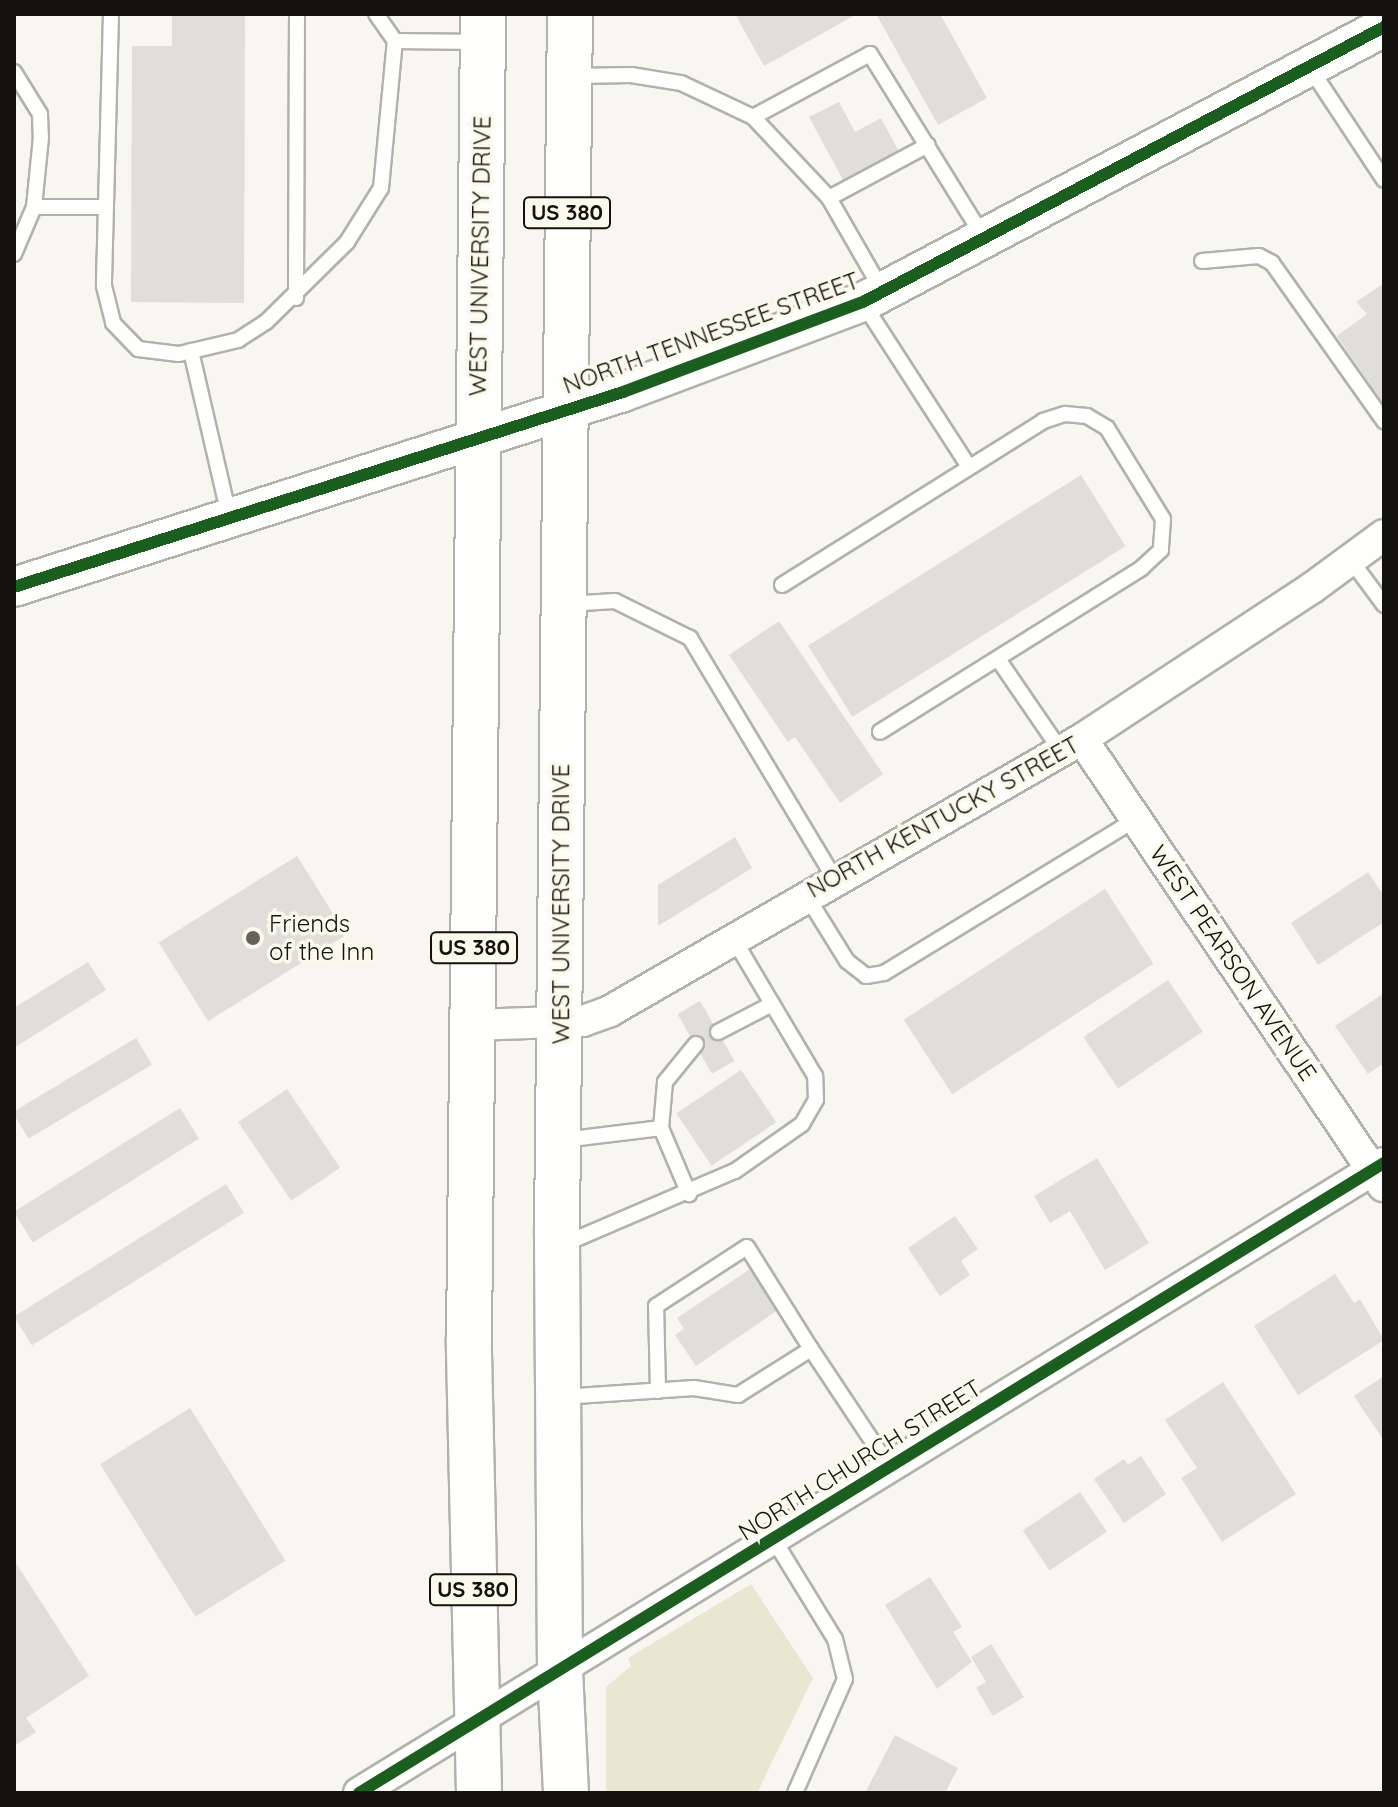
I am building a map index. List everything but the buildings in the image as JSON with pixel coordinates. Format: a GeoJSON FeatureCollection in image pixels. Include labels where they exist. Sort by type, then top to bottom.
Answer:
{"type":"FeatureCollection","features":[{"type":"Feature","properties":{"kind":"highway","name":"WEST UNIVERSITY DRIVE"},"geometry":{"type":"LineString","coordinates":[[566,1793],[560,1671],[558,1247],[563,412],[570,14]]}},
{"type":"Feature","properties":{"kind":"highway","name":"WEST UNIVERSITY DRIVE"},"geometry":{"type":"LineString","coordinates":[[479,1793],[475,1723],[469,1339],[474,1025],[476,441],[483,28]]}},
{"type":"Feature","properties":{"kind":"street","name":"NORTH TENNESSEE STREET"},"geometry":{"type":"LineString","coordinates":[[14,587],[563,412],[873,297],[1384,27]]}},
{"type":"Feature","properties":{"kind":"street","name":"NORTH KENTUCKY STREET"},"geometry":{"type":"LineString","coordinates":[[474,1025],[561,1023],[610,1011],[806,894],[1071,745],[1384,535]]}},
{"type":"Feature","properties":{"kind":"street","name":"WEST PEARSON AVENUE"},"geometry":{"type":"LineString","coordinates":[[1071,745],[1136,819],[1380,1174]]}},
{"type":"Feature","properties":{"kind":"street","name":"NORTH CHURCH STREET"},"geometry":{"type":"LineString","coordinates":[[359,1793],[890,1468],[1380,1174]]}},
{"type":"Feature","properties":{"kind":"lane"},"geometry":{"type":"LineString","coordinates":[[111,14],[104,286],[113,323],[138,349],[191,351],[238,340],[296,298],[347,242],[381,188],[395,41],[376,14]]}},
{"type":"Feature","properties":{"kind":"lane"},"geometry":{"type":"LineString","coordinates":[[296,298],[297,14]]}},
{"type":"Feature","properties":{"kind":"lane"},"geometry":{"type":"LineString","coordinates":[[395,41],[483,28]]}},
{"type":"Feature","properties":{"kind":"lane"},"geometry":{"type":"LineString","coordinates":[[753,117],[870,54],[984,239]]}},
{"type":"Feature","properties":{"kind":"lane"},"geometry":{"type":"LineString","coordinates":[[1310,67],[1384,180]]}},
{"type":"Feature","properties":{"kind":"lane"},"geometry":{"type":"LineString","coordinates":[[14,72],[40,114],[34,207],[14,254]]}},
{"type":"Feature","properties":{"kind":"lane"},"geometry":{"type":"LineString","coordinates":[[570,76],[631,75],[681,83],[753,117],[829,198],[873,297],[969,467]]}},
{"type":"Feature","properties":{"kind":"lane"},"geometry":{"type":"LineString","coordinates":[[829,198],[928,145]]}},
{"type":"Feature","properties":{"kind":"lane"},"geometry":{"type":"LineString","coordinates":[[34,207],[105,207]]}},
{"type":"Feature","properties":{"kind":"lane"},"geometry":{"type":"LineString","coordinates":[[1202,261],[1259,256],[1272,263],[1384,421]]}},
{"type":"Feature","properties":{"kind":"lane"},"geometry":{"type":"LineString","coordinates":[[191,351],[230,520]]}},
{"type":"Feature","properties":{"kind":"lane"},"geometry":{"type":"LineString","coordinates":[[782,585],[1043,421],[1065,414],[1087,416],[1107,428],[1163,519],[1161,550],[1142,568],[880,732]]}},
{"type":"Feature","properties":{"kind":"lane"},"geometry":{"type":"LineString","coordinates":[[1350,559],[1384,605]]}},
{"type":"Feature","properties":{"kind":"lane"},"geometry":{"type":"LineString","coordinates":[[563,605],[615,601],[690,638],[834,878]]}},
{"type":"Feature","properties":{"kind":"lane"},"geometry":{"type":"LineString","coordinates":[[998,659],[1071,745]]}},
{"type":"Feature","properties":{"kind":"lane"},"geometry":{"type":"LineString","coordinates":[[806,894],[847,961],[866,976],[884,973],[1136,819]]}},
{"type":"Feature","properties":{"kind":"lane"},"geometry":{"type":"LineString","coordinates":[[558,1247],[689,1194],[735,1171],[802,1124],[816,1100],[815,1076],[733,938]]}},
{"type":"Feature","properties":{"kind":"lane"},"geometry":{"type":"LineString","coordinates":[[718,1032],[772,1004]]}},
{"type":"Feature","properties":{"kind":"lane"},"geometry":{"type":"LineString","coordinates":[[689,1194],[661,1128],[665,1082],[696,1044]]}},
{"type":"Feature","properties":{"kind":"lane"},"geometry":{"type":"LineString","coordinates":[[559,1140],[661,1128]]}},
{"type":"Feature","properties":{"kind":"lane"},"geometry":{"type":"LineString","coordinates":[[658,1391],[656,1306],[747,1247],[890,1468]]}},
{"type":"Feature","properties":{"kind":"lane"},"geometry":{"type":"LineString","coordinates":[[558,1397],[694,1388],[738,1395],[811,1349]]}},
{"type":"Feature","properties":{"kind":"lane"},"geometry":{"type":"LineString","coordinates":[[774,1540],[835,1639],[845,1679],[795,1793]]}},
{"type":"Feature","properties":{"kind":"green space"},"geometry":{"type":"Polygon","coordinates":[[[751,1584],[813,1678],[757,1793],[606,1793],[606,1687],[631,1666],[628,1658],[751,1584]]]}},
{"type":"Feature","properties":{"kind":"cycle path"},"geometry":{"type":"LineString","coordinates":[[14,587],[623,392],[863,302],[1384,27]]}},
{"type":"Feature","properties":{"kind":"cycle path"},"geometry":{"type":"LineString","coordinates":[[359,1793],[1384,1163]]}},
{"type":"Feature","properties":{"kind":"place","name":"Friends of the Inn"},"geometry":{"type":"Point","coordinates":[253,938]}}]}
